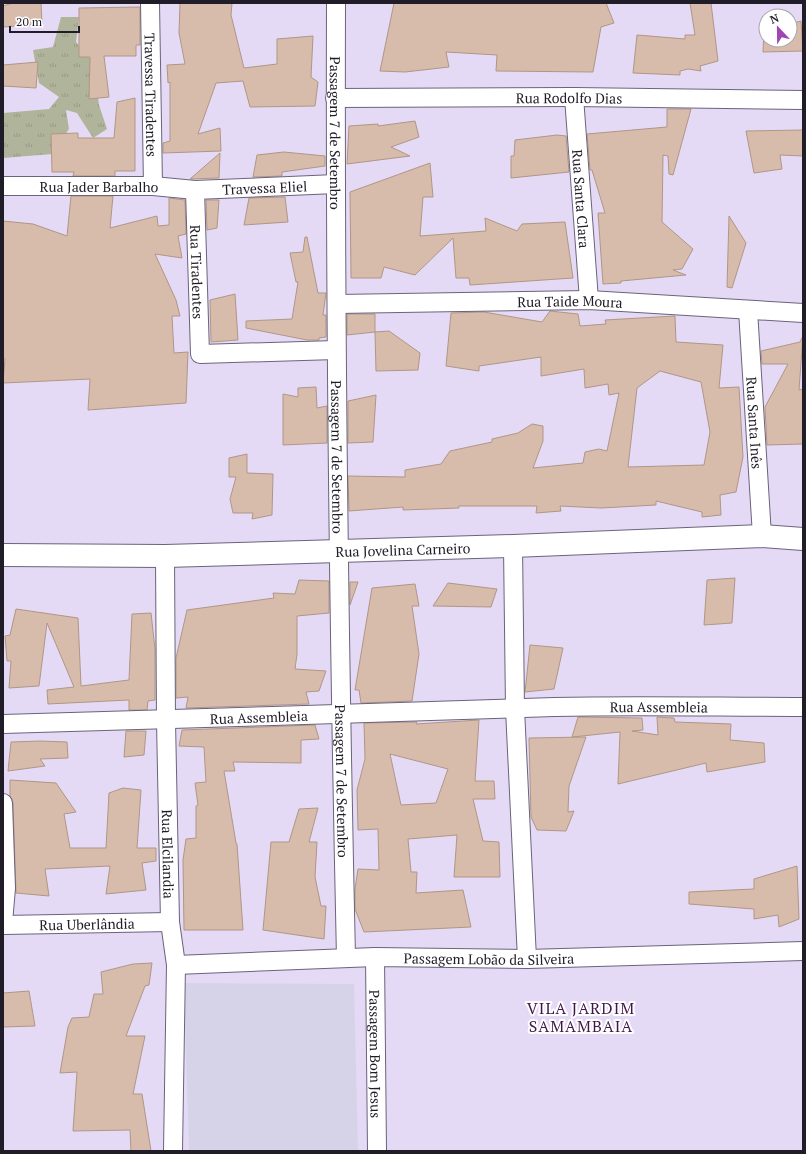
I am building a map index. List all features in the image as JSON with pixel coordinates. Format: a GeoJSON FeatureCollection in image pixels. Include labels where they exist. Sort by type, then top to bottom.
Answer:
{"type":"FeatureCollection","features":[{"type":"Feature","properties":{"kind":"street","name":"Travessa Tiradentes"},"geometry":{"type":"LineString","coordinates":[[150,3],[153,186]]}},
{"type":"Feature","properties":{"kind":"street","name":"Passagem 7 de Setembro"},"geometry":{"type":"LineString","coordinates":[[336,3],[336,350],[340,713],[346,958]]}},
{"type":"Feature","properties":{"kind":"street","name":"Rua Rodolfo Dias"},"geometry":{"type":"LineString","coordinates":[[335,98],[574,97],[803,100]]}},
{"type":"Feature","properties":{"kind":"street","name":"Rua Santa Clara"},"geometry":{"type":"LineString","coordinates":[[574,97],[589,300]]}},
{"type":"Feature","properties":{"kind":"street","name":"Travessa Eliel"},"geometry":{"type":"LineString","coordinates":[[195,190],[336,184]]}},
{"type":"Feature","properties":{"kind":"street","name":"Rua Jader Barbalho"},"geometry":{"type":"LineString","coordinates":[[3,186],[153,186],[195,190]]}},
{"type":"Feature","properties":{"kind":"street","name":"Rua Tiradentes"},"geometry":{"type":"LineString","coordinates":[[195,190],[200,354],[336,350]]}},
{"type":"Feature","properties":{"kind":"street","name":"Rua Taide Moura"},"geometry":{"type":"LineString","coordinates":[[337,304],[589,300],[803,313]]}},
{"type":"Feature","properties":{"kind":"street","name":"Rua Santa Inês"},"geometry":{"type":"LineString","coordinates":[[748,310],[762,536]]}},
{"type":"Feature","properties":{"kind":"street","name":"Rua Jovelina Carneiro"},"geometry":{"type":"LineString","coordinates":[[3,555],[165,556],[513,546],[762,536],[803,539]]}},
{"type":"Feature","properties":{"kind":"street"},"geometry":{"type":"LineString","coordinates":[[513,546],[515,709],[527,959]]}},
{"type":"Feature","properties":{"kind":"street","name":"Rua Elcilandia"},"geometry":{"type":"LineString","coordinates":[[165,556],[166,721],[170,922],[176,966],[173,1151]]}},
{"type":"Feature","properties":{"kind":"street","name":"Rua Assembleia"},"geometry":{"type":"LineString","coordinates":[[3,724],[166,721],[340,713],[515,709],[803,707]]}},
{"type":"Feature","properties":{"kind":"street"},"geometry":{"type":"LineString","coordinates":[[3,803],[6,888],[3,924]]}},
{"type":"Feature","properties":{"kind":"street","name":"Rua Uberlândia"},"geometry":{"type":"LineString","coordinates":[[3,924],[170,922]]}},
{"type":"Feature","properties":{"kind":"street","name":"Passagem Lobão da Silveira"},"geometry":{"type":"LineString","coordinates":[[176,966],[375,957],[527,959],[803,951]]}},
{"type":"Feature","properties":{"kind":"street","name":"Passagem Bom Jesus"},"geometry":{"type":"LineString","coordinates":[[375,957],[377,1151]]}},
{"type":"Feature","properties":{"kind":"shaded area"},"geometry":{"type":"Polygon","coordinates":[[[184,983],[354,984],[358,1151],[189,1151],[184,983]]]}},
{"type":"Feature","properties":{"kind":"green space"},"geometry":{"type":"Polygon","coordinates":[[[61,17],[79,17],[76,42],[93,62],[99,105],[107,129],[93,138],[77,113],[66,110],[69,129],[52,154],[3,158],[3,113],[49,109],[59,97],[39,83],[33,50],[53,47],[61,17]]]}},
{"type":"Feature","properties":{"kind":"building"},"geometry":{"type":"Polygon","coordinates":[[[13,3],[41,3],[42,24],[3,27],[3,6],[13,3]]]}},
{"type":"Feature","properties":{"kind":"building"},"geometry":{"type":"Polygon","coordinates":[[[180,3],[232,3],[231,15],[244,68],[277,64],[277,39],[313,36],[311,77],[318,82],[315,106],[250,107],[243,81],[216,83],[198,134],[220,128],[221,151],[163,153],[163,143],[170,141],[170,82],[168,83],[167,65],[185,64],[179,33],[180,3]]]}},
{"type":"Feature","properties":{"kind":"building"},"geometry":{"type":"Polygon","coordinates":[[[394,3],[606,3],[614,23],[601,27],[593,72],[496,71],[497,55],[446,52],[449,67],[405,72],[380,71],[394,3]]]}},
{"type":"Feature","properties":{"kind":"building"},"geometry":{"type":"Polygon","coordinates":[[[690,3],[711,3],[718,61],[700,66],[701,71],[688,69],[680,71],[680,75],[633,73],[637,35],[685,39],[685,35],[695,35],[690,3]]]}},
{"type":"Feature","properties":{"kind":"building"},"geometry":{"type":"Polygon","coordinates":[[[140,7],[140,45],[136,45],[136,56],[104,56],[109,97],[89,99],[90,57],[79,57],[79,8],[140,7]]]}},
{"type":"Feature","properties":{"kind":"building"},"geometry":{"type":"Polygon","coordinates":[[[801,21],[803,51],[763,52],[763,48],[798,48],[798,22],[801,21]]]}},
{"type":"Feature","properties":{"kind":"building"},"geometry":{"type":"Polygon","coordinates":[[[38,62],[36,88],[3,86],[3,65],[38,62]]]}},
{"type":"Feature","properties":{"kind":"building"},"geometry":{"type":"Polygon","coordinates":[[[135,98],[135,171],[115,171],[115,176],[73,176],[74,172],[52,172],[51,134],[78,133],[78,138],[114,138],[117,102],[135,98]]]}},
{"type":"Feature","properties":{"kind":"building"},"geometry":{"type":"Polygon","coordinates":[[[667,109],[691,109],[673,175],[669,174],[668,156],[663,155],[662,222],[693,249],[682,269],[673,270],[686,275],[603,284],[598,213],[605,213],[592,170],[590,170],[587,134],[667,127],[667,109]]]}},
{"type":"Feature","properties":{"kind":"building"},"geometry":{"type":"Polygon","coordinates":[[[415,121],[419,137],[391,147],[410,156],[347,164],[349,126],[378,124],[378,126],[415,121]]]}},
{"type":"Feature","properties":{"kind":"building"},"geometry":{"type":"Polygon","coordinates":[[[803,130],[803,156],[780,155],[782,169],[754,173],[746,131],[803,130]]]}},
{"type":"Feature","properties":{"kind":"building"},"geometry":{"type":"Polygon","coordinates":[[[557,135],[566,136],[569,172],[511,178],[511,156],[514,156],[515,140],[557,135]]]}},
{"type":"Feature","properties":{"kind":"building"},"geometry":{"type":"Polygon","coordinates":[[[284,152],[325,156],[325,166],[282,172],[282,176],[253,177],[257,155],[284,152]]]}},
{"type":"Feature","properties":{"kind":"building"},"geometry":{"type":"Polygon","coordinates":[[[220,153],[219,178],[190,179],[220,153]]]}},
{"type":"Feature","properties":{"kind":"building"},"geometry":{"type":"Polygon","coordinates":[[[430,163],[433,197],[423,197],[420,236],[486,231],[485,218],[517,231],[522,224],[565,222],[573,278],[470,285],[469,278],[456,278],[453,238],[415,275],[384,267],[381,278],[351,278],[350,192],[430,163]]]}},
{"type":"Feature","properties":{"kind":"building"},"geometry":{"type":"Polygon","coordinates":[[[71,196],[113,196],[110,228],[157,216],[158,226],[169,225],[169,198],[185,200],[186,234],[178,236],[182,258],[155,254],[176,300],[180,316],[172,316],[174,353],[188,352],[186,403],[88,410],[90,379],[3,383],[5,359],[3,358],[3,221],[33,224],[67,236],[71,196]]]}},
{"type":"Feature","properties":{"kind":"building"},"geometry":{"type":"Polygon","coordinates":[[[285,197],[288,222],[244,225],[249,198],[285,197]]]}},
{"type":"Feature","properties":{"kind":"building"},"geometry":{"type":"Polygon","coordinates":[[[206,200],[219,200],[217,228],[207,230],[206,200]]]}},
{"type":"Feature","properties":{"kind":"building"},"geometry":{"type":"Polygon","coordinates":[[[729,216],[746,243],[732,288],[727,287],[729,216]]]}},
{"type":"Feature","properties":{"kind":"building"},"geometry":{"type":"Polygon","coordinates":[[[305,237],[307,237],[318,293],[326,293],[323,315],[326,315],[326,337],[319,338],[319,340],[307,340],[246,328],[246,321],[292,319],[298,282],[296,282],[290,253],[303,252],[305,237]]]}},
{"type":"Feature","properties":{"kind":"building"},"geometry":{"type":"Polygon","coordinates":[[[235,294],[238,340],[211,342],[210,300],[235,294]]]}},
{"type":"Feature","properties":{"kind":"building"},"geometry":{"type":"Polygon","coordinates":[[[550,311],[578,314],[580,326],[606,324],[605,320],[675,316],[676,342],[723,345],[719,388],[739,387],[743,457],[736,492],[720,495],[721,515],[702,517],[702,512],[656,501],[656,505],[601,508],[560,506],[561,511],[536,513],[537,506],[459,506],[459,508],[403,510],[403,507],[349,511],[348,476],[405,477],[405,470],[441,464],[450,451],[492,442],[492,439],[518,433],[532,424],[543,426],[543,441],[533,468],[583,463],[585,452],[599,449],[607,451],[619,393],[609,395],[608,384],[585,388],[584,369],[541,376],[541,357],[479,366],[479,371],[446,366],[451,313],[484,312],[542,322],[550,311]],[[660,371],[637,388],[628,467],[704,465],[710,432],[701,382],[660,371]]]}},
{"type":"Feature","properties":{"kind":"building"},"geometry":{"type":"Polygon","coordinates":[[[347,314],[375,314],[375,332],[347,335],[347,314]]]}},
{"type":"Feature","properties":{"kind":"building"},"geometry":{"type":"Polygon","coordinates":[[[389,331],[420,353],[418,370],[376,371],[375,332],[389,331]]]}},
{"type":"Feature","properties":{"kind":"building"},"geometry":{"type":"Polygon","coordinates":[[[803,336],[799,390],[803,389],[803,444],[767,445],[765,407],[788,364],[762,364],[761,351],[800,342],[803,336]]]}},
{"type":"Feature","properties":{"kind":"building"},"geometry":{"type":"Polygon","coordinates":[[[316,387],[317,408],[327,406],[327,443],[283,445],[283,394],[298,397],[298,388],[316,387]]]}},
{"type":"Feature","properties":{"kind":"building"},"geometry":{"type":"Polygon","coordinates":[[[376,395],[373,442],[348,443],[348,401],[376,395]]]}},
{"type":"Feature","properties":{"kind":"building"},"geometry":{"type":"Polygon","coordinates":[[[247,454],[247,473],[273,474],[272,515],[252,519],[253,513],[233,513],[230,499],[236,477],[229,477],[229,458],[247,454]]]}},
{"type":"Feature","properties":{"kind":"building"},"geometry":{"type":"Polygon","coordinates":[[[735,578],[732,623],[704,625],[707,580],[735,578]]]}},
{"type":"Feature","properties":{"kind":"building"},"geometry":{"type":"Polygon","coordinates":[[[299,580],[329,581],[329,613],[297,616],[297,654],[295,669],[326,671],[319,691],[306,692],[309,704],[186,708],[188,697],[176,698],[176,658],[187,610],[274,598],[273,593],[295,594],[299,580]]]}},
{"type":"Feature","properties":{"kind":"building"},"geometry":{"type":"Polygon","coordinates":[[[350,582],[358,582],[350,605],[350,582]]]}},
{"type":"Feature","properties":{"kind":"building"},"geometry":{"type":"Polygon","coordinates":[[[448,583],[497,589],[491,607],[433,606],[448,583]]]}},
{"type":"Feature","properties":{"kind":"building"},"geometry":{"type":"Polygon","coordinates":[[[415,584],[419,606],[412,606],[419,654],[412,701],[361,703],[359,690],[355,690],[372,588],[415,584]]]}},
{"type":"Feature","properties":{"kind":"building"},"geometry":{"type":"Polygon","coordinates":[[[16,609],[78,618],[81,686],[129,680],[132,614],[151,613],[155,649],[155,700],[148,701],[147,710],[129,710],[129,700],[48,704],[47,690],[74,687],[47,623],[39,686],[9,688],[11,661],[7,661],[5,636],[10,635],[16,609]]]}},
{"type":"Feature","properties":{"kind":"building"},"geometry":{"type":"Polygon","coordinates":[[[530,645],[563,648],[554,689],[525,692],[530,645]]]}},
{"type":"Feature","properties":{"kind":"building"},"geometry":{"type":"Polygon","coordinates":[[[578,717],[642,718],[643,730],[632,731],[658,735],[657,717],[674,718],[675,722],[731,724],[730,740],[764,743],[765,762],[707,772],[706,763],[618,784],[620,732],[572,737],[578,717]]]}},
{"type":"Feature","properties":{"kind":"building"},"geometry":{"type":"Polygon","coordinates":[[[479,720],[475,781],[494,781],[495,799],[473,799],[483,841],[499,842],[500,877],[454,877],[457,835],[408,839],[411,872],[417,872],[416,893],[463,890],[471,927],[364,932],[355,909],[355,889],[358,869],[379,870],[378,829],[358,830],[357,790],[365,759],[364,723],[417,722],[416,724],[479,720]],[[390,754],[401,805],[436,803],[448,769],[390,754]]]}},
{"type":"Feature","properties":{"kind":"building"},"geometry":{"type":"Polygon","coordinates":[[[315,725],[319,739],[301,740],[301,763],[233,762],[235,771],[224,771],[237,844],[243,930],[184,930],[183,860],[186,839],[196,838],[196,806],[198,805],[195,783],[206,782],[204,747],[179,746],[182,730],[315,725]]]}},
{"type":"Feature","properties":{"kind":"building"},"geometry":{"type":"Polygon","coordinates":[[[126,731],[146,731],[144,755],[124,757],[126,731]]]}},
{"type":"Feature","properties":{"kind":"building"},"geometry":{"type":"Polygon","coordinates":[[[586,737],[569,786],[568,812],[574,811],[566,831],[537,830],[531,817],[529,738],[586,737]]]}},
{"type":"Feature","properties":{"kind":"building"},"geometry":{"type":"Polygon","coordinates":[[[11,742],[67,742],[68,758],[40,759],[45,766],[8,771],[11,742]]]}},
{"type":"Feature","properties":{"kind":"building"},"geometry":{"type":"Polygon","coordinates":[[[10,780],[56,783],[76,812],[64,814],[70,848],[106,848],[109,793],[123,788],[141,790],[137,848],[156,848],[156,861],[142,863],[146,890],[106,894],[110,866],[45,869],[49,896],[16,893],[13,803],[10,796],[10,780]]]}},
{"type":"Feature","properties":{"kind":"building"},"geometry":{"type":"Polygon","coordinates":[[[318,808],[309,842],[317,842],[315,877],[321,906],[326,906],[324,939],[263,930],[271,842],[289,842],[299,809],[318,808]]]}},
{"type":"Feature","properties":{"kind":"building"},"geometry":{"type":"Polygon","coordinates":[[[797,866],[799,919],[779,927],[778,915],[754,919],[754,909],[689,904],[689,892],[754,889],[754,879],[797,866]]]}},
{"type":"Feature","properties":{"kind":"building"},"geometry":{"type":"Polygon","coordinates":[[[152,963],[149,985],[145,986],[126,1036],[145,1036],[133,1094],[142,1094],[151,1151],[131,1151],[130,1130],[73,1131],[77,1072],[60,1073],[68,1027],[72,1018],[89,1017],[94,994],[103,994],[101,972],[133,964],[152,963]]]}},
{"type":"Feature","properties":{"kind":"building"},"geometry":{"type":"Polygon","coordinates":[[[29,991],[35,1026],[3,1027],[3,993],[29,991]]]}},
{"type":"Feature","properties":{"kind":"district","name":"VILA JARDIM SAMAMBAIA"},"geometry":{"type":"Point","coordinates":[581,1017]}}]}
